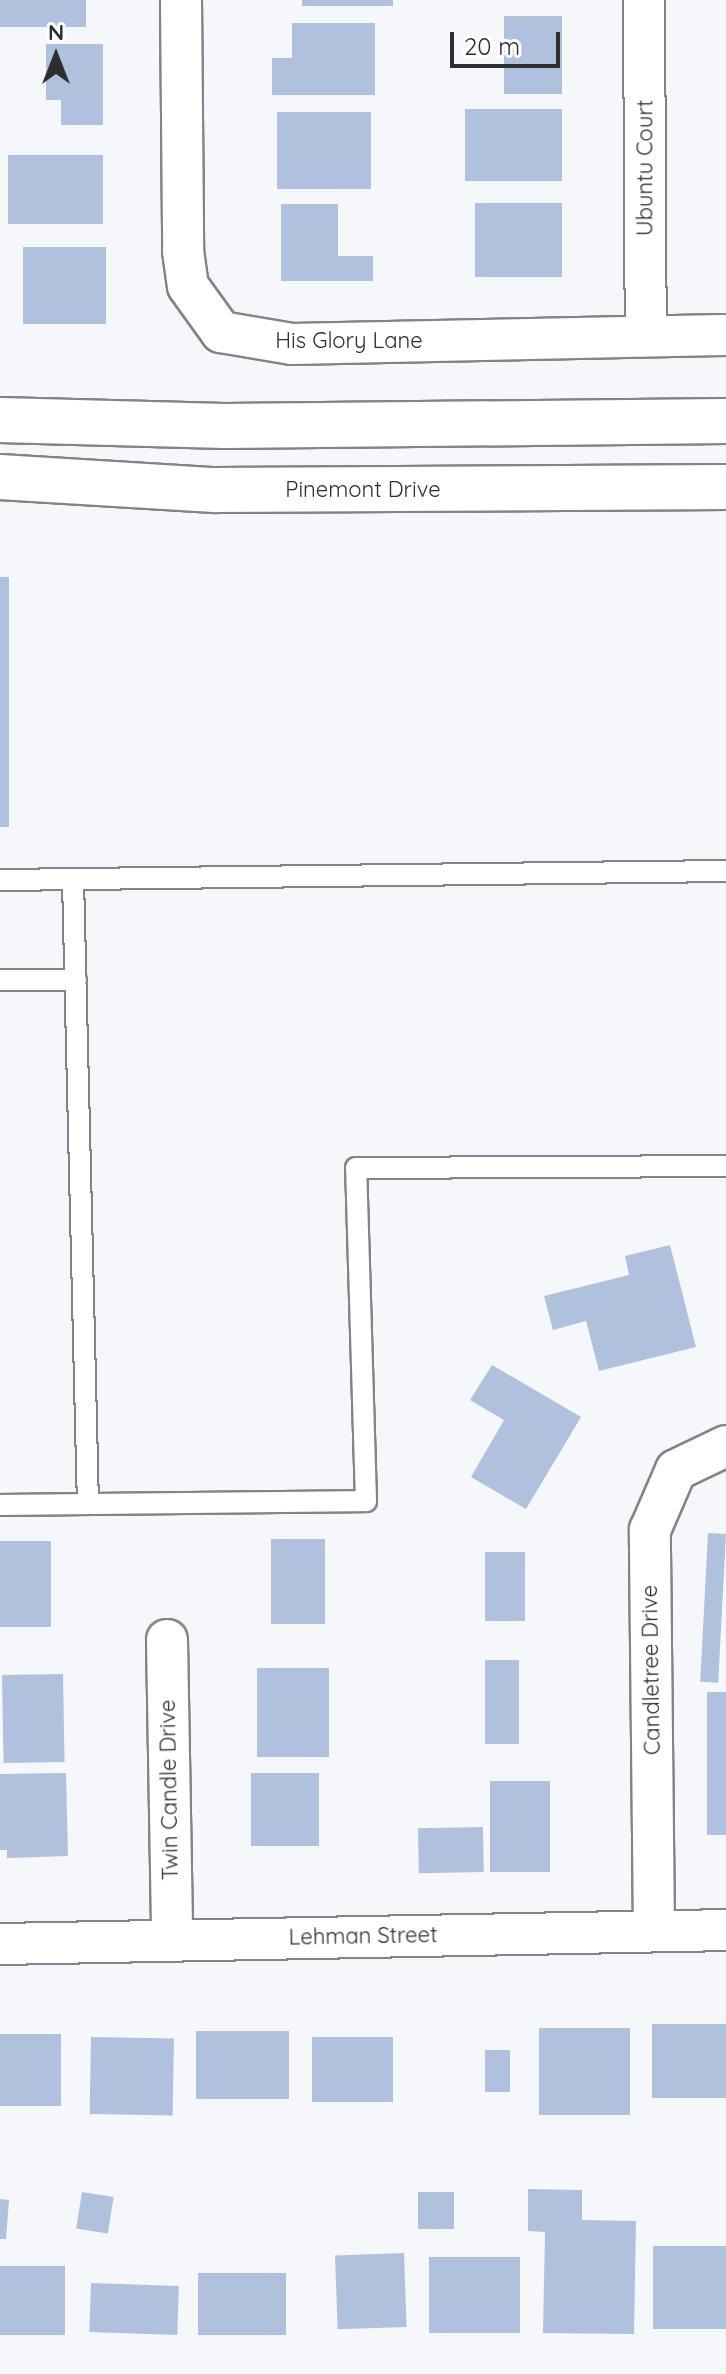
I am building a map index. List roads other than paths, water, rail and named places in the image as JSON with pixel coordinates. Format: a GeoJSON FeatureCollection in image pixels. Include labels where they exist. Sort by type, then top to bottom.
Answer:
{"type":"FeatureCollection","features":[{"type":"Feature","properties":{"kind":"main road"},"geometry":{"type":"LineString","coordinates":[[0,420],[225,426],[726,421]]}},
{"type":"Feature","properties":{"kind":"main road","name":"Pinemont Drive"},"geometry":{"type":"LineString","coordinates":[[0,477],[215,490],[726,487]]}},
{"type":"Feature","properties":{"kind":"street","name":"His Glory Lane"},"geometry":{"type":"LineString","coordinates":[[181,0],[183,251],[188,286],[221,332],[292,344],[726,335]]}},
{"type":"Feature","properties":{"kind":"street","name":"Ubuntu Court"},"geometry":{"type":"LineString","coordinates":[[644,0],[646,336]]}},
{"type":"Feature","properties":{"kind":"street","name":"Candletree Drive"},"geometry":{"type":"LineString","coordinates":[[654,1931],[650,1530],[676,1470],[726,1446]]}},
{"type":"Feature","properties":{"kind":"street","name":"Twin Candle Drive"},"geometry":{"type":"LineString","coordinates":[[167,1640],[172,1940]]}},
{"type":"Feature","properties":{"kind":"street","name":"Lehman Street"},"geometry":{"type":"LineString","coordinates":[[0,1944],[726,1930]]}},
{"type":"Feature","properties":{"kind":"lane"},"geometry":{"type":"LineString","coordinates":[[0,880],[726,871]]}},
{"type":"Feature","properties":{"kind":"lane"},"geometry":{"type":"LineString","coordinates":[[73,879],[88,1504]]}},
{"type":"Feature","properties":{"kind":"lane"},"geometry":{"type":"LineString","coordinates":[[0,980],[76,980]]}},
{"type":"Feature","properties":{"kind":"lane"},"geometry":{"type":"LineString","coordinates":[[0,1505],[366,1501],[356,1168],[726,1166]]}}]}
